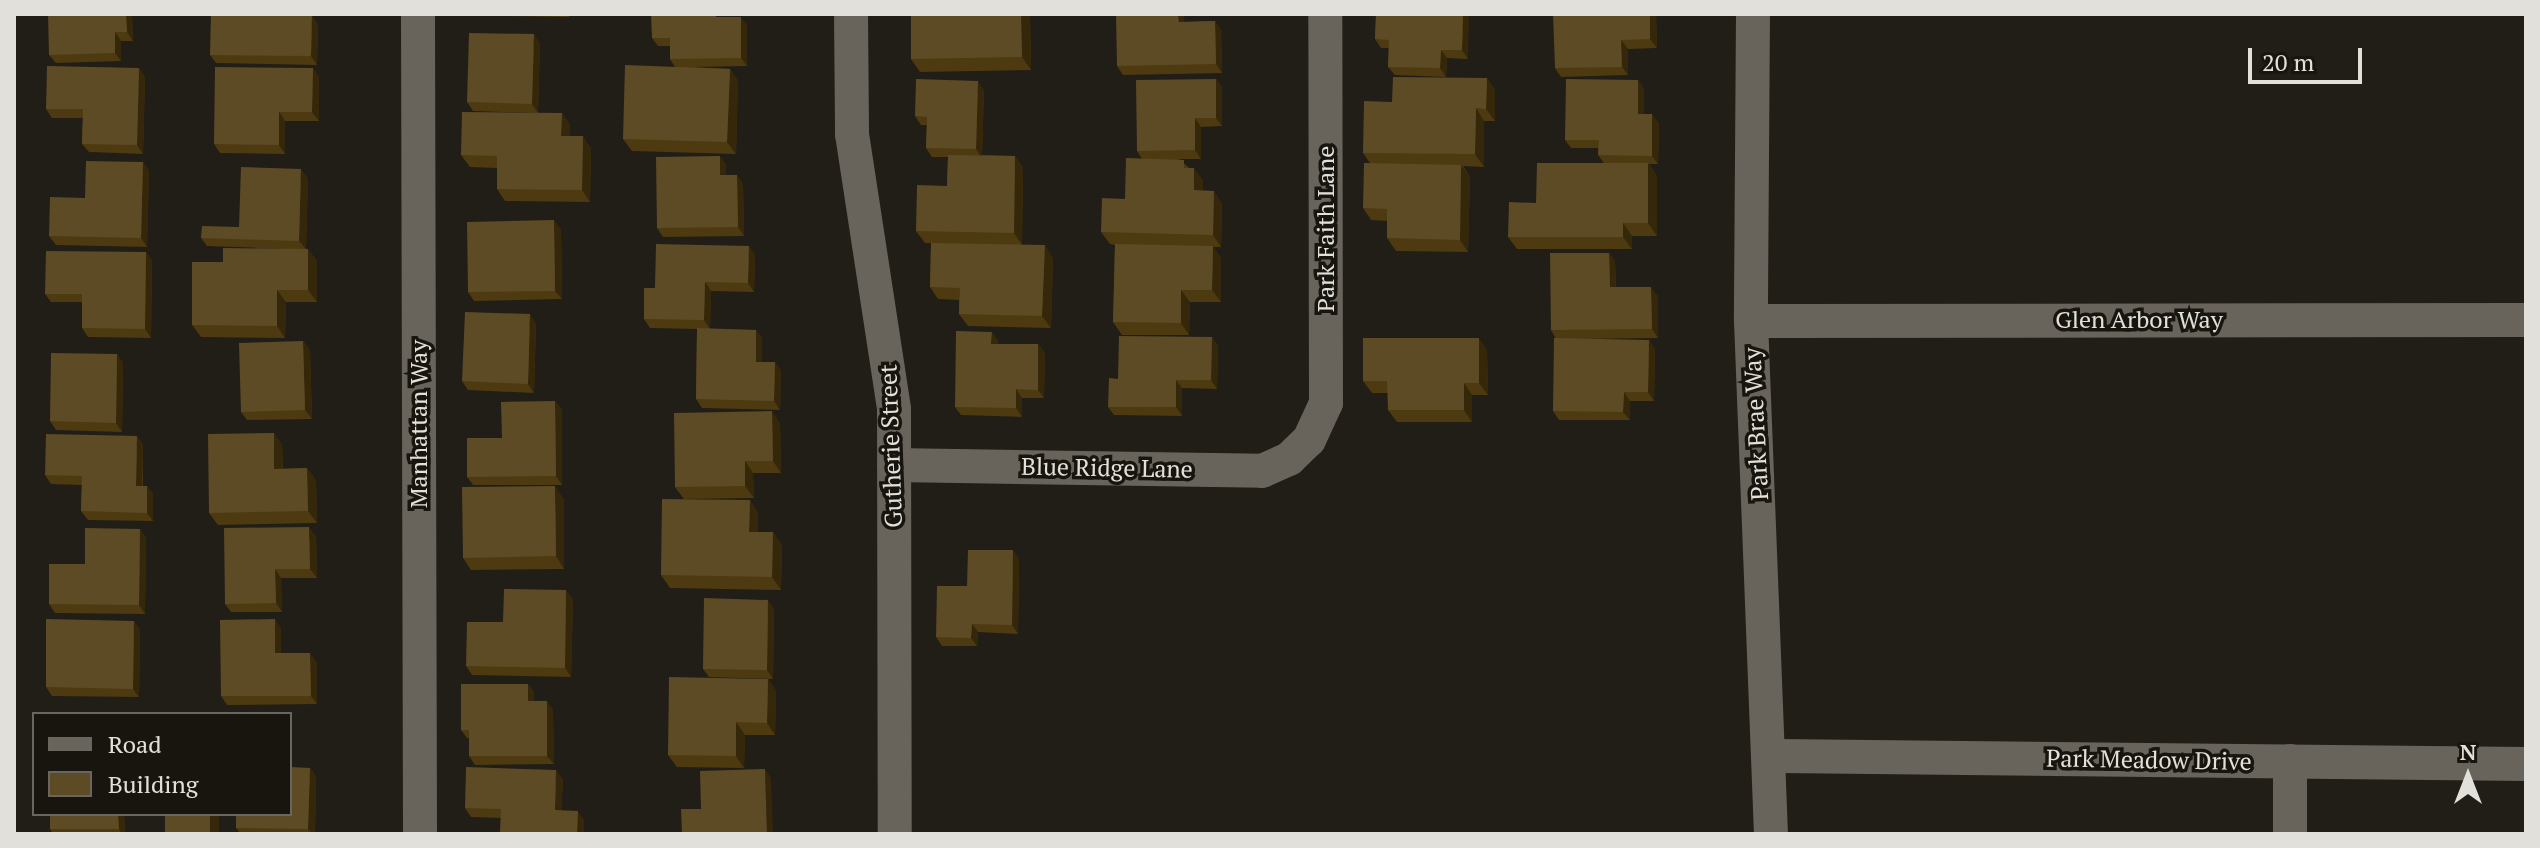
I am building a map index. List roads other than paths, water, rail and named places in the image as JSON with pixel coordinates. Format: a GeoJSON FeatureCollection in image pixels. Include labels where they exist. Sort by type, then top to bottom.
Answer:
{"type":"FeatureCollection","features":[{"type":"Feature","properties":{"kind":"street","name":"Manhattan Way"},"geometry":{"type":"LineString","coordinates":[[418,14],[420,834]]}},
{"type":"Feature","properties":{"kind":"street","name":"Gutherie Street"},"geometry":{"type":"LineString","coordinates":[[851,14],[852,134],[887,342],[894,465],[895,834]]}},
{"type":"Feature","properties":{"kind":"street","name":"Park Faith Lane"},"geometry":{"type":"LineString","coordinates":[[1309,440],[1326,403],[1325,14]]}},
{"type":"Feature","properties":{"kind":"street","name":"Park Brae Way"},"geometry":{"type":"LineString","coordinates":[[1753,14],[1751,321],[1771,756],[1771,834]]}},
{"type":"Feature","properties":{"kind":"street","name":"Glen Arbor Way"},"geometry":{"type":"LineString","coordinates":[[1751,321],[2526,320]]}},
{"type":"Feature","properties":{"kind":"street","name":"Blue Ridge Lane"},"geometry":{"type":"LineString","coordinates":[[894,465],[1262,471],[1289,459],[1309,440]]}},
{"type":"Feature","properties":{"kind":"street","name":"Park Meadow Drive"},"geometry":{"type":"LineString","coordinates":[[1771,756],[2526,764]]}},
{"type":"Feature","properties":{"kind":"street"},"geometry":{"type":"LineString","coordinates":[[2290,761],[2290,834]]}}]}
